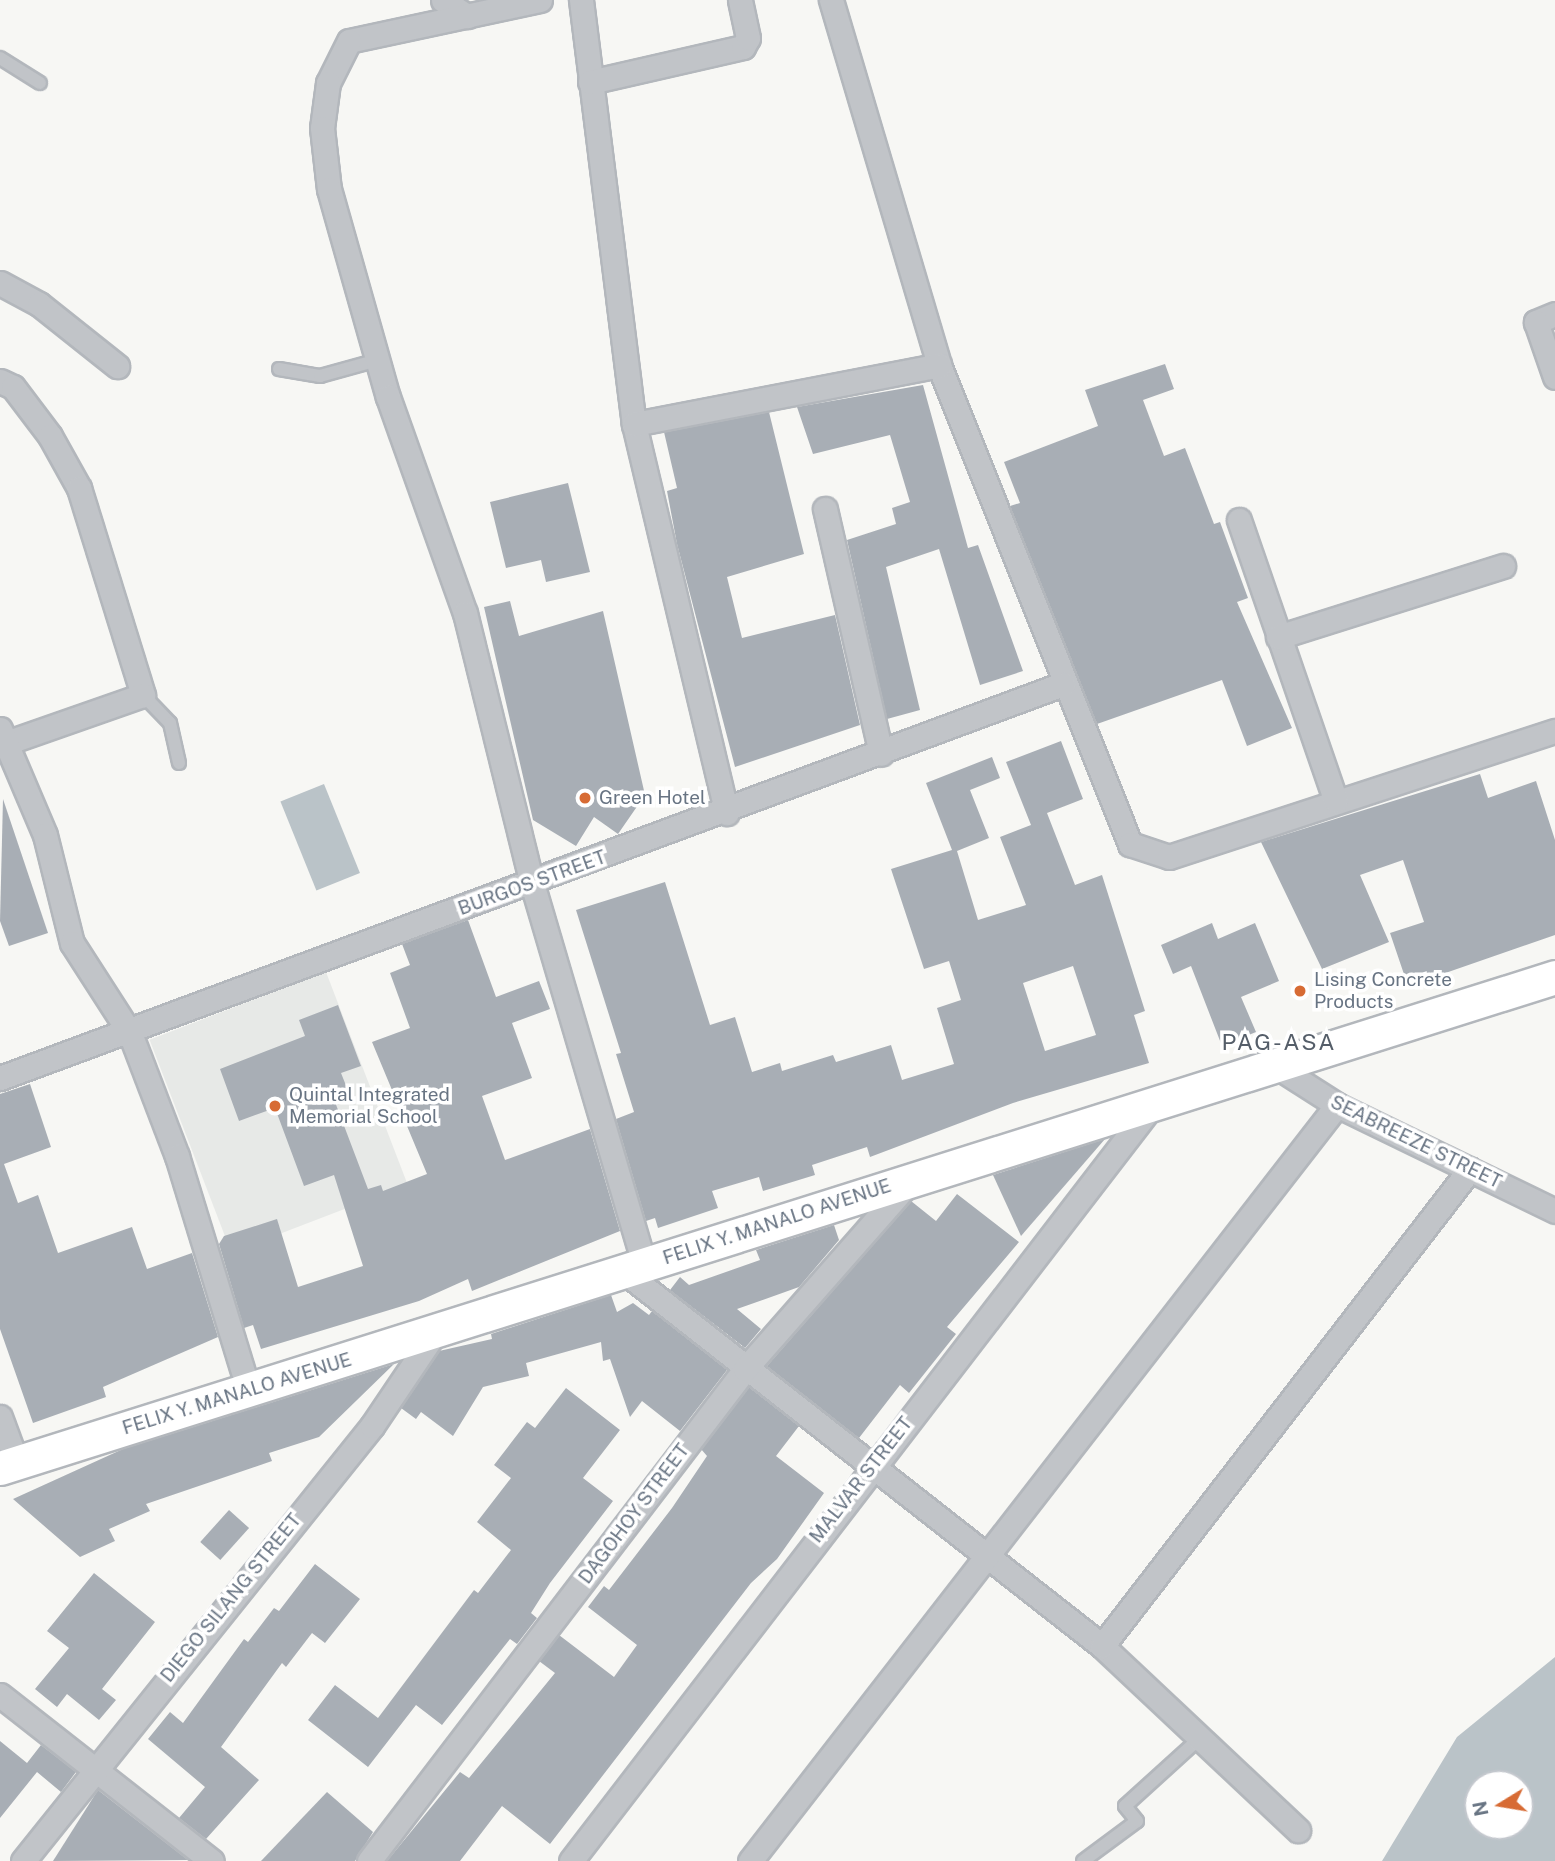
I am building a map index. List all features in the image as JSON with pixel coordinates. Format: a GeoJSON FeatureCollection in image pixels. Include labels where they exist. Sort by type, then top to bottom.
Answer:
{"type":"FeatureCollection","features":[{"type":"Feature","properties":{"kind":"main road","name":"FELIX Y. MANALO AVENUE"},"geometry":{"type":"LineString","coordinates":[[8,1466],[1154,1102],[1279,1069],[1555,978]]}},
{"type":"Feature","properties":{"kind":"street"},"geometry":{"type":"LineString","coordinates":[[443,0],[467,16]]}},
{"type":"Feature","properties":{"kind":"street"},"geometry":{"type":"LineString","coordinates":[[540,0],[349,41],[328,83],[322,128],[330,190],[378,360],[465,613],[532,883],[633,1267],[745,1369],[869,1468],[990,1555],[1102,1646],[1298,1830]]}},
{"type":"Feature","properties":{"kind":"street"},"geometry":{"type":"LineString","coordinates":[[581,0],[634,424],[727,813]]}},
{"type":"Feature","properties":{"kind":"street"},"geometry":{"type":"LineString","coordinates":[[590,82],[743,47],[748,38],[740,0]]}},
{"type":"Feature","properties":{"kind":"street"},"geometry":{"type":"LineString","coordinates":[[831,0],[939,365],[1063,684],[1130,844],[1169,857],[1555,731]]}},
{"type":"Feature","properties":{"kind":"street"},"geometry":{"type":"LineString","coordinates":[[0,283],[39,304],[117,366]]}},
{"type":"Feature","properties":{"kind":"street"},"geometry":{"type":"LineString","coordinates":[[1555,314],[1536,322],[1555,377]]}},
{"type":"Feature","properties":{"kind":"street"},"geometry":{"type":"LineString","coordinates":[[634,424],[939,365]]}},
{"type":"Feature","properties":{"kind":"street"},"geometry":{"type":"LineString","coordinates":[[0,381],[13,387],[50,436],[79,488],[143,695],[2,739],[45,835],[72,943],[130,1032],[177,1156],[249,1391]]}},
{"type":"Feature","properties":{"kind":"street"},"geometry":{"type":"LineString","coordinates":[[825,509],[881,754]]}},
{"type":"Feature","properties":{"kind":"street"},"geometry":{"type":"LineString","coordinates":[[1239,520],[1336,801]]}},
{"type":"Feature","properties":{"kind":"street"},"geometry":{"type":"LineString","coordinates":[[1278,637],[1503,566]]}},
{"type":"Feature","properties":{"kind":"street","name":"BURGOS STREET"},"geometry":{"type":"LineString","coordinates":[[0,1078],[727,813],[1063,684]]}},
{"type":"Feature","properties":{"kind":"street","name":"SEABREEZE STREET"},"geometry":{"type":"LineString","coordinates":[[1279,1069],[1337,1105],[1555,1211]]}},
{"type":"Feature","properties":{"kind":"street","name":"MALVAR STREET"},"geometry":{"type":"LineString","coordinates":[[578,1858],[869,1468],[1154,1102]]}},
{"type":"Feature","properties":{"kind":"street"},"geometry":{"type":"LineString","coordinates":[[750,1861],[1337,1105]]}},
{"type":"Feature","properties":{"kind":"street"},"geometry":{"type":"LineString","coordinates":[[1102,1646],[1470,1169]]}},
{"type":"Feature","properties":{"kind":"street","name":"DAGOHOY STREET"},"geometry":{"type":"LineString","coordinates":[[369,1861],[745,1369],[912,1179]]}},
{"type":"Feature","properties":{"kind":"street","name":"DIEGO SILANG STREET"},"geometry":{"type":"LineString","coordinates":[[23,1861],[90,1770],[372,1426],[436,1331]]}},
{"type":"Feature","properties":{"kind":"street"},"geometry":{"type":"LineString","coordinates":[[0,1416],[8,1466]]}},
{"type":"Feature","properties":{"kind":"street"},"geometry":{"type":"LineString","coordinates":[[0,1695],[90,1770],[212,1861]]}},
{"type":"Feature","properties":{"kind":"lane"},"geometry":{"type":"LineString","coordinates":[[0,58],[40,83]]}},
{"type":"Feature","properties":{"kind":"lane"},"geometry":{"type":"LineString","coordinates":[[279,369],[320,376],[378,360]]}},
{"type":"Feature","properties":{"kind":"lane"},"geometry":{"type":"LineString","coordinates":[[143,695],[170,723],[179,763]]}},
{"type":"Feature","properties":{"kind":"lane"},"geometry":{"type":"LineString","coordinates":[[1083,1861],[1137,1821],[1125,1805],[1200,1738]]}},
{"type":"Feature","properties":{"kind":"shaded area"},"geometry":{"type":"Polygon","coordinates":[[[324,784],[360,873],[316,891],[280,802],[324,784]]]}},
{"type":"Feature","properties":{"kind":"shaded area","name":"Quintal Integrated Memorial School"},"geometry":{"type":"Polygon","coordinates":[[[326,972],[408,1185],[231,1253],[150,1040],[326,972]]]}},
{"type":"Feature","properties":{"kind":"shaded area"},"geometry":{"type":"Polygon","coordinates":[[[1555,1657],[1555,1861],[1382,1861],[1457,1737],[1555,1657]]]}},
{"type":"Feature","properties":{"kind":"building"},"geometry":{"type":"Polygon","coordinates":[[[1165,364],[1174,389],[1143,400],[1164,456],[1185,448],[1214,524],[1220,522],[1248,598],[1237,602],[1292,728],[1247,746],[1222,680],[1097,724],[1010,506],[1020,503],[1004,462],[1098,426],[1085,390],[1165,364]]]}},
{"type":"Feature","properties":{"kind":"building"},"geometry":{"type":"Polygon","coordinates":[[[923,385],[968,548],[978,545],[1023,671],[980,685],[939,549],[886,567],[920,710],[887,719],[847,540],[896,524],[892,508],[910,502],[890,435],[813,454],[797,407],[923,385]]]}},
{"type":"Feature","properties":{"kind":"building"},"geometry":{"type":"Polygon","coordinates":[[[769,412],[804,554],[727,577],[742,638],[835,615],[860,725],[735,767],[677,544],[667,491],[677,488],[664,432],[769,412]]]}},
{"type":"Feature","properties":{"kind":"building"},"geometry":{"type":"Polygon","coordinates":[[[568,483],[590,572],[546,582],[541,560],[506,568],[490,502],[568,483]]]}},
{"type":"Feature","properties":{"kind":"building"},"geometry":{"type":"Polygon","coordinates":[[[510,601],[519,636],[603,611],[645,795],[618,834],[594,817],[576,846],[533,820],[484,607],[510,601]]]}},
{"type":"Feature","properties":{"kind":"building"},"geometry":{"type":"Polygon","coordinates":[[[1061,741],[1083,799],[1047,813],[1075,885],[1102,875],[1145,1011],[1134,1015],[1149,1063],[1013,1103],[870,1157],[867,1147],[812,1165],[815,1175],[763,1191],[759,1177],[712,1191],[718,1208],[658,1228],[655,1218],[646,1221],[616,1119],[634,1112],[616,1054],[621,1053],[576,910],[665,882],[710,1025],[735,1017],[752,1072],[780,1063],[782,1071],[833,1055],[836,1062],[891,1045],[902,1080],[954,1064],[937,1008],[961,1000],[949,961],[924,969],[891,869],[952,850],[926,783],[992,757],[1000,778],[970,790],[989,838],[957,851],[978,920],[1026,905],[1000,837],[1031,825],[1006,762],[1061,741]],[[1073,966],[1023,983],[1045,1051],[1096,1035],[1073,966]]]}},
{"type":"Feature","properties":{"kind":"building"},"geometry":{"type":"Polygon","coordinates":[[[1480,774],[1488,798],[1536,781],[1555,840],[1555,935],[1408,986],[1390,933],[1424,922],[1403,860],[1360,875],[1389,942],[1322,969],[1261,842],[1480,774]]]}},
{"type":"Feature","properties":{"kind":"building"},"geometry":{"type":"Polygon","coordinates":[[[3,799],[48,933],[9,946],[0,921],[3,799]]]}},
{"type":"Feature","properties":{"kind":"building"},"geometry":{"type":"Polygon","coordinates":[[[468,920],[496,997],[539,981],[550,1009],[512,1023],[532,1078],[482,1096],[505,1160],[590,1129],[620,1231],[472,1291],[468,1279],[419,1301],[261,1349],[253,1325],[244,1328],[219,1244],[224,1236],[277,1219],[298,1287],[363,1266],[334,1175],[304,1186],[275,1108],[239,1121],[220,1069],[305,1036],[299,1020],[338,1005],[361,1066],[341,1073],[347,1088],[332,1094],[368,1189],[381,1185],[383,1191],[427,1174],[372,1042],[410,1028],[390,973],[410,965],[402,944],[468,920]]]}},
{"type":"Feature","properties":{"kind":"building"},"geometry":{"type":"Polygon","coordinates":[[[1212,923],[1218,939],[1255,923],[1279,981],[1241,997],[1256,1032],[1222,1046],[1191,966],[1173,974],[1161,945],[1212,923]]]}},
{"type":"Feature","properties":{"kind":"building"},"geometry":{"type":"Polygon","coordinates":[[[30,1084],[51,1147],[4,1164],[18,1203],[38,1195],[58,1253],[132,1227],[147,1269],[192,1253],[218,1337],[103,1387],[106,1397],[33,1423],[0,1329],[0,1094],[30,1084]]]}},
{"type":"Feature","properties":{"kind":"building"},"geometry":{"type":"Polygon","coordinates":[[[1105,1139],[1021,1236],[993,1175],[1105,1139]]]}},
{"type":"Feature","properties":{"kind":"building"},"geometry":{"type":"Polygon","coordinates":[[[957,1194],[1019,1242],[947,1327],[956,1334],[909,1393],[900,1385],[859,1438],[767,1366],[911,1201],[936,1221],[957,1194]]]}},
{"type":"Feature","properties":{"kind":"building"},"geometry":{"type":"Polygon","coordinates":[[[834,1225],[839,1240],[799,1287],[737,1309],[761,1329],[745,1348],[670,1290],[680,1277],[689,1285],[760,1260],[756,1250],[834,1225]]]}},
{"type":"Feature","properties":{"kind":"building"},"geometry":{"type":"Polygon","coordinates":[[[611,1295],[617,1312],[633,1303],[649,1315],[652,1311],[727,1370],[680,1431],[642,1401],[630,1417],[610,1359],[603,1361],[601,1342],[526,1363],[529,1376],[483,1387],[453,1436],[421,1412],[416,1419],[401,1408],[439,1351],[492,1339],[491,1334],[611,1295]]]}},
{"type":"Feature","properties":{"kind":"building"},"geometry":{"type":"Polygon","coordinates":[[[394,1364],[319,1437],[269,1453],[272,1461],[146,1504],[150,1511],[109,1529],[115,1541],[80,1557],[13,1499],[123,1449],[394,1364]]]}},
{"type":"Feature","properties":{"kind":"building"},"geometry":{"type":"Polygon","coordinates":[[[749,1387],[799,1426],[776,1456],[824,1493],[777,1559],[751,1583],[550,1844],[502,1806],[460,1861],[387,1861],[460,1772],[469,1778],[555,1673],[539,1661],[559,1635],[614,1677],[637,1645],[588,1607],[604,1586],[609,1590],[672,1508],[707,1456],[701,1449],[749,1387]]]}},
{"type":"Feature","properties":{"kind":"building"},"geometry":{"type":"Polygon","coordinates":[[[566,1388],[620,1430],[583,1478],[613,1501],[550,1583],[531,1613],[537,1618],[517,1644],[510,1639],[442,1725],[416,1705],[368,1767],[308,1720],[335,1685],[378,1718],[474,1590],[478,1593],[511,1550],[477,1522],[511,1478],[494,1465],[527,1422],[535,1428],[566,1388]]]}},
{"type":"Feature","properties":{"kind":"building"},"geometry":{"type":"Polygon","coordinates":[[[229,1510],[249,1528],[220,1560],[200,1542],[229,1510]]]}},
{"type":"Feature","properties":{"kind":"building"},"geometry":{"type":"Polygon","coordinates":[[[315,1564],[360,1599],[325,1643],[312,1633],[286,1667],[282,1663],[221,1747],[259,1780],[206,1839],[179,1818],[205,1787],[148,1739],[170,1712],[183,1723],[244,1639],[248,1642],[274,1608],[279,1611],[315,1564]]]}},
{"type":"Feature","properties":{"kind":"building"},"geometry":{"type":"Polygon","coordinates":[[[94,1573],[155,1622],[102,1689],[116,1700],[99,1720],[67,1694],[57,1707],[35,1689],[69,1648],[47,1631],[94,1573]]]}},
{"type":"Feature","properties":{"kind":"building"},"geometry":{"type":"Polygon","coordinates":[[[0,1741],[27,1763],[41,1745],[76,1772],[61,1792],[37,1772],[0,1818],[0,1741]]]}},
{"type":"Feature","properties":{"kind":"building"},"geometry":{"type":"Polygon","coordinates":[[[98,1790],[188,1860],[53,1861],[98,1790]]]}},
{"type":"Feature","properties":{"kind":"building"},"geometry":{"type":"Polygon","coordinates":[[[327,1792],[373,1832],[355,1861],[261,1861],[327,1792]]]}},
{"type":"Feature","properties":{"kind":"place","name":"Green Hotel"},"geometry":{"type":"Point","coordinates":[585,798]}},
{"type":"Feature","properties":{"kind":"place","name":"Lising Concrete Products"},"geometry":{"type":"Point","coordinates":[1300,991]}},
{"type":"Feature","properties":{"kind":"place","name":"Quintal Integrated Memorial School"},"geometry":{"type":"Point","coordinates":[275,1106]}},
{"type":"Feature","properties":{"kind":"district","name":"PAG-ASA"},"geometry":{"type":"Point","coordinates":[1279,1042]}}]}
